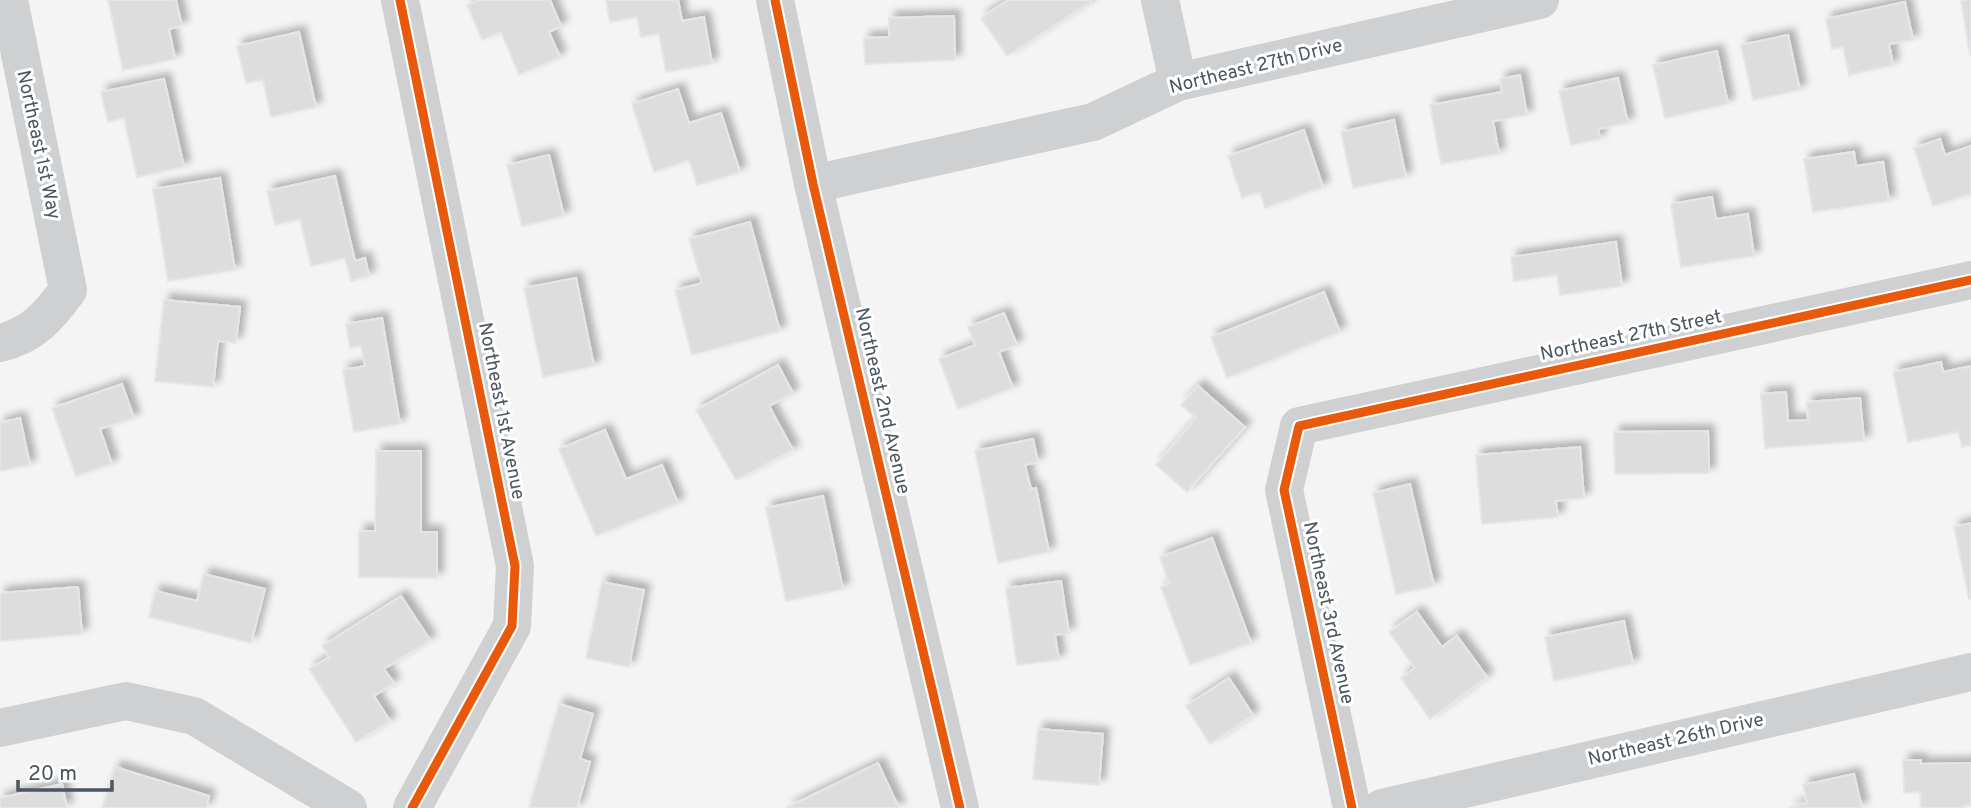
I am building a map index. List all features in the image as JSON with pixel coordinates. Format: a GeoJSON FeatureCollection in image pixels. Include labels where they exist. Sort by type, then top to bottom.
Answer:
{"type":"FeatureCollection","features":[{"type":"Feature","properties":{"kind":"street","name":"Northeast 1st Way"},"geometry":{"type":"LineString","coordinates":[[0,343],[14,340],[46,320],[68,290],[9,0]]}},
{"type":"Feature","properties":{"kind":"street","name":"Northeast 1st Avenue"},"geometry":{"type":"LineString","coordinates":[[400,0],[515,566],[512,626],[412,808]]}},
{"type":"Feature","properties":{"kind":"street","name":"Northeast 2nd Avenue"},"geometry":{"type":"LineString","coordinates":[[775,0],[813,184],[961,808]]}},
{"type":"Feature","properties":{"kind":"street"},"geometry":{"type":"LineString","coordinates":[[1160,0],[1178,82]]}},
{"type":"Feature","properties":{"kind":"street","name":"Northeast 27th Drive"},"geometry":{"type":"LineString","coordinates":[[813,184],[1093,122],[1178,82],[1540,0]]}},
{"type":"Feature","properties":{"kind":"street","name":"Northeast 27th Street"},"geometry":{"type":"LineString","coordinates":[[1299,426],[1971,280]]}},
{"type":"Feature","properties":{"kind":"street","name":"Northeast 3rd Avenue"},"geometry":{"type":"LineString","coordinates":[[1299,426],[1284,490],[1352,808]]}},
{"type":"Feature","properties":{"kind":"street","name":"Northeast 26th Drive"},"geometry":{"type":"LineString","coordinates":[[1382,808],[1971,672]]}},
{"type":"Feature","properties":{"kind":"street"},"geometry":{"type":"LineString","coordinates":[[0,728],[125,701],[194,716],[348,808]]}},
{"type":"Feature","properties":{"kind":"building"},"geometry":{"type":"Polygon","coordinates":[[[108,0],[176,0],[182,26],[169,29],[175,59],[123,70],[108,0]]]}},
{"type":"Feature","properties":{"kind":"building"},"geometry":{"type":"Polygon","coordinates":[[[479,0],[550,0],[561,26],[549,32],[560,57],[519,75],[501,32],[482,40],[467,5],[479,0]]]}},
{"type":"Feature","properties":{"kind":"building"},"geometry":{"type":"Polygon","coordinates":[[[606,0],[678,0],[682,21],[704,17],[712,64],[666,72],[659,34],[641,37],[637,17],[610,22],[606,0]]]}},
{"type":"Feature","properties":{"kind":"building"},"geometry":{"type":"Polygon","coordinates":[[[1008,0],[1091,2],[1007,56],[981,18],[1008,0]]]}},
{"type":"Feature","properties":{"kind":"building"},"geometry":{"type":"Polygon","coordinates":[[[1961,0],[1971,0],[1971,55],[1970,55],[1961,0]]]}},
{"type":"Feature","properties":{"kind":"building"},"geometry":{"type":"Polygon","coordinates":[[[1905,2],[1913,40],[1889,44],[1893,65],[1849,75],[1843,47],[1832,49],[1826,19],[1905,2]]]}},
{"type":"Feature","properties":{"kind":"building"},"geometry":{"type":"Polygon","coordinates":[[[954,16],[955,60],[865,64],[864,38],[889,37],[889,18],[954,16]]]}},
{"type":"Feature","properties":{"kind":"building"},"geometry":{"type":"Polygon","coordinates":[[[299,32],[316,107],[271,117],[263,80],[246,83],[237,46],[299,32]]]}},
{"type":"Feature","properties":{"kind":"building"},"geometry":{"type":"Polygon","coordinates":[[[1788,35],[1800,90],[1753,100],[1741,45],[1788,35]]]}},
{"type":"Feature","properties":{"kind":"building"},"geometry":{"type":"Polygon","coordinates":[[[1717,51],[1728,104],[1665,118],[1653,65],[1717,51]]]}},
{"type":"Feature","properties":{"kind":"building"},"geometry":{"type":"Polygon","coordinates":[[[1520,75],[1527,115],[1493,121],[1499,154],[1441,164],[1430,105],[1502,92],[1500,79],[1520,75]]]}},
{"type":"Feature","properties":{"kind":"building"},"geometry":{"type":"Polygon","coordinates":[[[1618,78],[1628,123],[1598,129],[1600,139],[1571,145],[1559,91],[1618,78]]]}},
{"type":"Feature","properties":{"kind":"building"},"geometry":{"type":"Polygon","coordinates":[[[164,79],[184,167],[137,177],[124,118],[108,122],[101,92],[164,79]]]}},
{"type":"Feature","properties":{"kind":"building"},"geometry":{"type":"Polygon","coordinates":[[[678,89],[689,123],[721,113],[740,172],[697,185],[689,160],[654,172],[632,104],[678,89]]]}},
{"type":"Feature","properties":{"kind":"building"},"geometry":{"type":"Polygon","coordinates":[[[1394,120],[1406,177],[1353,188],[1341,132],[1394,120]]]}},
{"type":"Feature","properties":{"kind":"building"},"geometry":{"type":"Polygon","coordinates":[[[1304,130],[1323,187],[1265,208],[1260,192],[1242,198],[1228,156],[1304,130]]]}},
{"type":"Feature","properties":{"kind":"building"},"geometry":{"type":"Polygon","coordinates":[[[1940,139],[1945,155],[1971,146],[1971,194],[1933,206],[1914,148],[1940,139]]]}},
{"type":"Feature","properties":{"kind":"building"},"geometry":{"type":"Polygon","coordinates":[[[1854,152],[1856,166],[1883,162],[1889,201],[1813,212],[1804,159],[1854,152]]]}},
{"type":"Feature","properties":{"kind":"building"},"geometry":{"type":"Polygon","coordinates":[[[549,155],[564,216],[522,226],[507,165],[549,155]]]}},
{"type":"Feature","properties":{"kind":"building"},"geometry":{"type":"Polygon","coordinates":[[[335,176],[355,261],[365,258],[369,276],[351,281],[345,258],[311,266],[300,219],[275,225],[267,191],[335,176]]]}},
{"type":"Feature","properties":{"kind":"building"},"geometry":{"type":"Polygon","coordinates":[[[220,178],[235,270],[168,281],[153,189],[220,178]]]}},
{"type":"Feature","properties":{"kind":"building"},"geometry":{"type":"Polygon","coordinates":[[[1712,197],[1716,219],[1748,214],[1754,256],[1681,267],[1671,204],[1712,197]]]}},
{"type":"Feature","properties":{"kind":"building"},"geometry":{"type":"Polygon","coordinates":[[[750,222],[780,331],[692,355],[675,290],[702,283],[689,239],[750,222]]]}},
{"type":"Feature","properties":{"kind":"building"},"geometry":{"type":"Polygon","coordinates":[[[1616,242],[1622,286],[1560,295],[1557,275],[1514,281],[1511,257],[1616,242]]]}},
{"type":"Feature","properties":{"kind":"building"},"geometry":{"type":"Polygon","coordinates":[[[576,278],[594,366],[543,377],[524,288],[576,278]]]}},
{"type":"Feature","properties":{"kind":"building"},"geometry":{"type":"Polygon","coordinates":[[[1324,292],[1340,332],[1227,378],[1211,337],[1324,292]]]}},
{"type":"Feature","properties":{"kind":"building"},"geometry":{"type":"Polygon","coordinates":[[[164,300],[240,307],[236,343],[218,341],[213,387],[155,381],[164,300]]]}},
{"type":"Feature","properties":{"kind":"building"},"geometry":{"type":"Polygon","coordinates":[[[1004,313],[1017,345],[999,352],[1013,388],[958,409],[939,359],[975,345],[968,327],[1004,313]]]}},
{"type":"Feature","properties":{"kind":"building"},"geometry":{"type":"Polygon","coordinates":[[[382,318],[400,424],[354,432],[343,370],[365,366],[361,346],[350,348],[346,324],[382,318]]]}},
{"type":"Feature","properties":{"kind":"building"},"geometry":{"type":"Polygon","coordinates":[[[1941,362],[1943,372],[1971,366],[1971,445],[1962,447],[1958,432],[1908,442],[1893,372],[1941,362]]]}},
{"type":"Feature","properties":{"kind":"building"},"geometry":{"type":"Polygon","coordinates":[[[778,365],[793,393],[769,406],[793,450],[736,480],[696,410],[778,365]]]}},
{"type":"Feature","properties":{"kind":"building"},"geometry":{"type":"Polygon","coordinates":[[[122,384],[134,418],[100,429],[112,464],[76,476],[52,408],[122,384]]]}},
{"type":"Feature","properties":{"kind":"building"},"geometry":{"type":"Polygon","coordinates":[[[1198,386],[1245,427],[1187,492],[1156,465],[1196,418],[1181,405],[1198,386]]]}},
{"type":"Feature","properties":{"kind":"building"},"geometry":{"type":"Polygon","coordinates":[[[1786,392],[1788,421],[1808,420],[1807,402],[1860,398],[1864,441],[1765,448],[1761,394],[1786,392]]]}},
{"type":"Feature","properties":{"kind":"building"},"geometry":{"type":"Polygon","coordinates":[[[20,418],[30,465],[0,471],[0,423],[20,418]]]}},
{"type":"Feature","properties":{"kind":"building"},"geometry":{"type":"Polygon","coordinates":[[[605,430],[626,479],[662,465],[678,503],[596,536],[559,449],[605,430]]]}},
{"type":"Feature","properties":{"kind":"building"},"geometry":{"type":"Polygon","coordinates":[[[1708,431],[1709,473],[1615,474],[1614,432],[1708,431]]]}},
{"type":"Feature","properties":{"kind":"building"},"geometry":{"type":"Polygon","coordinates":[[[1033,439],[1038,462],[1025,465],[1031,489],[1036,488],[1049,552],[998,563],[975,451],[1033,439]]]}},
{"type":"Feature","properties":{"kind":"building"},"geometry":{"type":"Polygon","coordinates":[[[1580,447],[1584,498],[1556,501],[1558,517],[1482,524],[1476,455],[1580,447]]]}},
{"type":"Feature","properties":{"kind":"building"},"geometry":{"type":"Polygon","coordinates":[[[376,451],[421,451],[421,532],[437,532],[437,578],[359,577],[359,531],[375,531],[376,451]]]}},
{"type":"Feature","properties":{"kind":"building"},"geometry":{"type":"Polygon","coordinates":[[[1410,484],[1434,586],[1396,594],[1373,493],[1410,484]]]}},
{"type":"Feature","properties":{"kind":"building"},"geometry":{"type":"Polygon","coordinates":[[[823,496],[843,589],[786,601],[766,508],[823,496]]]}},
{"type":"Feature","properties":{"kind":"building"},"geometry":{"type":"Polygon","coordinates":[[[1971,523],[1971,598],[1969,599],[1954,527],[1971,523]]]}},
{"type":"Feature","properties":{"kind":"building"},"geometry":{"type":"Polygon","coordinates":[[[1212,538],[1251,643],[1190,665],[1161,587],[1169,584],[1160,557],[1212,538]]]}},
{"type":"Feature","properties":{"kind":"building"},"geometry":{"type":"Polygon","coordinates":[[[204,574],[265,589],[251,643],[149,617],[155,591],[197,601],[204,574]]]}},
{"type":"Feature","properties":{"kind":"building"},"geometry":{"type":"Polygon","coordinates":[[[1061,581],[1069,633],[1055,635],[1059,660],[1017,665],[1006,588],[1061,581]]]}},
{"type":"Feature","properties":{"kind":"building"},"geometry":{"type":"Polygon","coordinates":[[[602,582],[644,590],[629,667],[586,658],[602,582]]]}},
{"type":"Feature","properties":{"kind":"building"},"geometry":{"type":"Polygon","coordinates":[[[78,587],[82,634],[0,641],[0,593],[78,587]]]}},
{"type":"Feature","properties":{"kind":"building"},"geometry":{"type":"Polygon","coordinates":[[[401,596],[430,640],[384,669],[394,683],[374,696],[390,721],[356,742],[309,669],[329,657],[322,646],[401,596]]]}},
{"type":"Feature","properties":{"kind":"building"},"geometry":{"type":"Polygon","coordinates":[[[1417,612],[1442,647],[1457,636],[1487,677],[1430,719],[1401,678],[1415,668],[1389,632],[1417,612]]]}},
{"type":"Feature","properties":{"kind":"building"},"geometry":{"type":"Polygon","coordinates":[[[1624,621],[1633,664],[1554,681],[1545,637],[1624,621]]]}},
{"type":"Feature","properties":{"kind":"building"},"geometry":{"type":"Polygon","coordinates":[[[1229,678],[1253,715],[1210,744],[1186,706],[1229,678]]]}},
{"type":"Feature","properties":{"kind":"building"},"geometry":{"type":"Polygon","coordinates":[[[559,704],[593,714],[580,759],[590,762],[577,808],[529,808],[559,704]]]}},
{"type":"Feature","properties":{"kind":"building"},"geometry":{"type":"Polygon","coordinates":[[[1038,729],[1103,734],[1099,785],[1033,779],[1038,729]]]}},
{"type":"Feature","properties":{"kind":"building"},"geometry":{"type":"Polygon","coordinates":[[[1903,760],[1921,760],[1921,764],[1971,763],[1971,805],[1964,805],[1964,808],[1921,808],[1920,792],[1904,793],[1903,760]]]}},
{"type":"Feature","properties":{"kind":"building"},"geometry":{"type":"Polygon","coordinates":[[[878,763],[899,808],[786,808],[878,763]]]}},
{"type":"Feature","properties":{"kind":"building"},"geometry":{"type":"Polygon","coordinates":[[[115,767],[209,796],[206,808],[102,808],[115,767]]]}},
{"type":"Feature","properties":{"kind":"building"},"geometry":{"type":"Polygon","coordinates":[[[1854,774],[1862,808],[1789,808],[1807,803],[1803,785],[1854,774]]]}},
{"type":"Feature","properties":{"kind":"building"},"geometry":{"type":"Polygon","coordinates":[[[62,784],[67,808],[0,808],[0,798],[62,784]]]}},
{"type":"Feature","properties":{"kind":"cycle path"},"geometry":{"type":"LineString","coordinates":[[400,0],[515,566],[512,626],[412,808]]}},
{"type":"Feature","properties":{"kind":"cycle path"},"geometry":{"type":"LineString","coordinates":[[775,0],[813,184],[960,808]]}},
{"type":"Feature","properties":{"kind":"cycle path"},"geometry":{"type":"LineString","coordinates":[[1352,808],[1284,490],[1299,426],[1971,280]]}}]}
